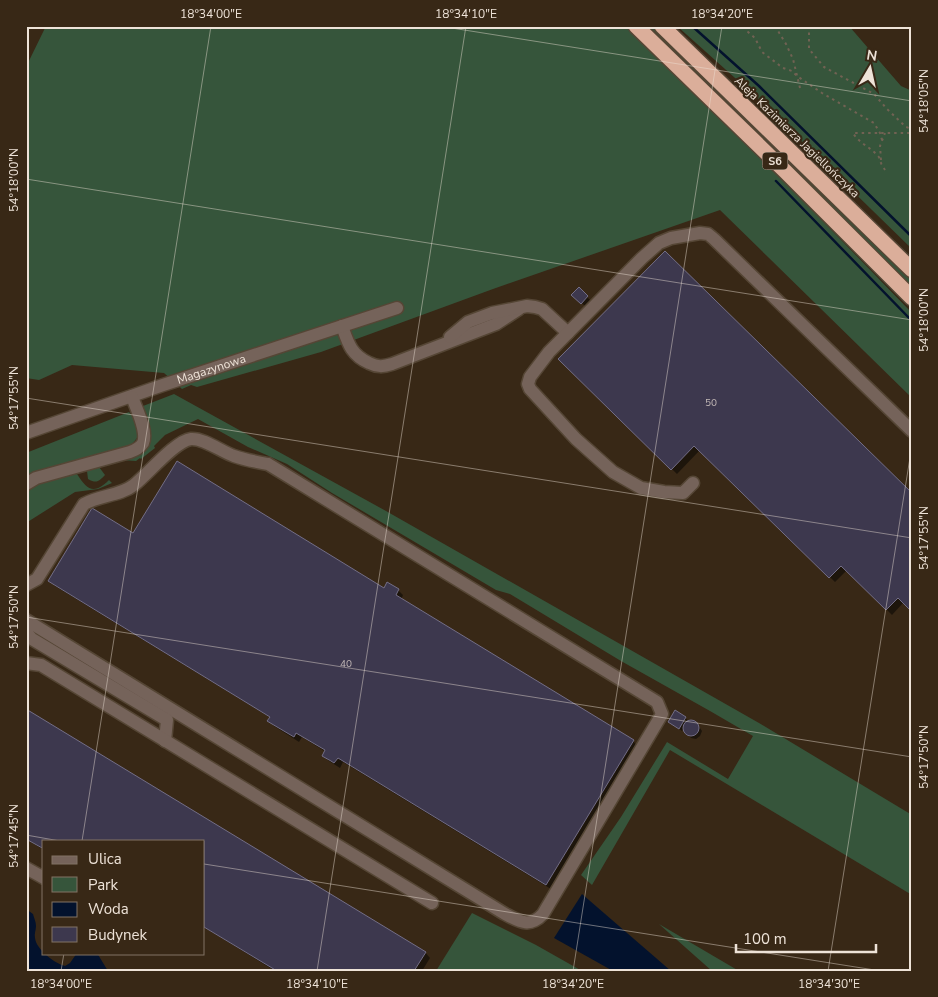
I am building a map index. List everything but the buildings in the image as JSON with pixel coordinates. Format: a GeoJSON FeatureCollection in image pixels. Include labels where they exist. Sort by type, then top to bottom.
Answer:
{"type":"FeatureCollection","features":[{"type":"Feature","properties":{"kind":"highway","name":"S6"},"geometry":{"type":"LineString","coordinates":[[636,26],[786,171],[912,298]]}},
{"type":"Feature","properties":{"kind":"highway","name":"Aleja Kazimierza Jagiellończyka"},"geometry":{"type":"LineString","coordinates":[[662,26],[912,270]]}},
{"type":"Feature","properties":{"kind":"street"},"geometry":{"type":"LineString","coordinates":[[693,483],[683,493],[664,492],[641,488],[613,472],[585,448],[530,389],[528,384],[530,378],[549,352],[653,247],[671,238],[700,233],[708,234],[726,249],[912,431]]}},
{"type":"Feature","properties":{"kind":"street"},"geometry":{"type":"LineString","coordinates":[[342,326],[354,352],[362,360],[377,366],[392,364],[443,344],[468,322],[492,313],[527,306],[542,309],[568,333]]}},
{"type":"Feature","properties":{"kind":"street","name":"Magazynowa"},"geometry":{"type":"LineString","coordinates":[[26,433],[397,308]]}},
{"type":"Feature","properties":{"kind":"street"},"geometry":{"type":"LineString","coordinates":[[26,484],[36,478],[130,452],[138,448],[143,443],[144,436],[132,396]]}},
{"type":"Feature","properties":{"kind":"street"},"geometry":{"type":"LineString","coordinates":[[26,585],[37,579],[84,504],[93,499],[126,491],[179,444],[191,439],[201,440],[232,455],[268,464],[657,702],[662,714],[543,914],[531,922],[524,922],[505,914],[27,620]]}},
{"type":"Feature","properties":{"kind":"street"},"geometry":{"type":"LineString","coordinates":[[27,620],[27,633],[32,639],[167,720],[165,741]]}},
{"type":"Feature","properties":{"kind":"street"},"geometry":{"type":"LineString","coordinates":[[26,663],[41,665],[432,903]]}},
{"type":"Feature","properties":{"kind":"street"},"geometry":{"type":"LineString","coordinates":[[26,868],[42,877]]}},
{"type":"Feature","properties":{"kind":"path"},"geometry":{"type":"LineString","coordinates":[[744,26],[756,38],[762,52],[822,93],[874,123],[882,140]]}},
{"type":"Feature","properties":{"kind":"path"},"geometry":{"type":"LineString","coordinates":[[774,26],[793,59],[800,88]]}},
{"type":"Feature","properties":{"kind":"path"},"geometry":{"type":"LineString","coordinates":[[808,26],[809,49],[824,67],[874,94],[906,127],[912,129]]}},
{"type":"Feature","properties":{"kind":"path"},"geometry":{"type":"LineString","coordinates":[[881,160],[872,150],[856,139],[853,133],[912,133]]}},
{"type":"Feature","properties":{"kind":"path"},"geometry":{"type":"LineString","coordinates":[[885,133],[880,146],[881,164],[885,170]]}},
{"type":"Feature","properties":{"kind":"green space"},"geometry":{"type":"Polygon","coordinates":[[[46,26],[625,26],[779,176],[912,313],[912,398],[720,210],[493,289],[321,352],[197,387],[191,385],[182,389],[164,373],[72,365],[39,380],[26,378],[26,67],[46,26]]]}},
{"type":"Feature","properties":{"kind":"green space"},"geometry":{"type":"Polygon","coordinates":[[[644,26],[651,26],[912,280],[912,287],[644,26]]]}},
{"type":"Feature","properties":{"kind":"green space"},"geometry":{"type":"Polygon","coordinates":[[[677,26],[849,26],[901,86],[912,91],[912,249],[754,95],[677,26]]]}},
{"type":"Feature","properties":{"kind":"green space"},"geometry":{"type":"Polygon","coordinates":[[[174,394],[386,511],[759,723],[912,815],[912,895],[670,750],[592,885],[581,875],[621,817],[667,742],[728,779],[753,736],[621,661],[510,594],[496,590],[332,493],[287,464],[248,447],[198,419],[165,435],[154,446],[155,448],[141,459],[136,461],[120,460],[99,467],[105,475],[98,481],[88,479],[87,471],[89,468],[148,446],[150,432],[143,406],[174,394]]]}},
{"type":"Feature","properties":{"kind":"green space"},"geometry":{"type":"Polygon","coordinates":[[[129,412],[136,421],[139,430],[136,439],[128,447],[26,476],[26,453],[129,412]]]}},
{"type":"Feature","properties":{"kind":"green space"},"geometry":{"type":"Polygon","coordinates":[[[77,474],[84,484],[91,489],[99,488],[109,480],[112,483],[98,489],[75,492],[26,523],[26,492],[41,483],[77,474]]]}},
{"type":"Feature","properties":{"kind":"green space"},"geometry":{"type":"Polygon","coordinates":[[[472,913],[536,945],[582,971],[436,971],[472,913]]]}},
{"type":"Feature","properties":{"kind":"green space"},"geometry":{"type":"Polygon","coordinates":[[[659,924],[739,971],[712,971],[659,924]]]}},
{"type":"Feature","properties":{"kind":"water"},"geometry":{"type":"Polygon","coordinates":[[[582,894],[671,971],[613,971],[554,938],[582,894]]]}},
{"type":"Feature","properties":{"kind":"water"},"geometry":{"type":"Polygon","coordinates":[[[26,909],[33,914],[36,926],[36,942],[42,954],[45,954],[65,966],[70,963],[76,954],[98,954],[108,971],[91,971],[89,969],[86,971],[26,971],[26,909]]]}},
{"type":"Feature","properties":{"kind":"waterway"},"geometry":{"type":"LineString","coordinates":[[692,26],[759,86],[912,237]]}},
{"type":"Feature","properties":{"kind":"waterway"},"geometry":{"type":"LineString","coordinates":[[776,181],[912,321]]}}]}
